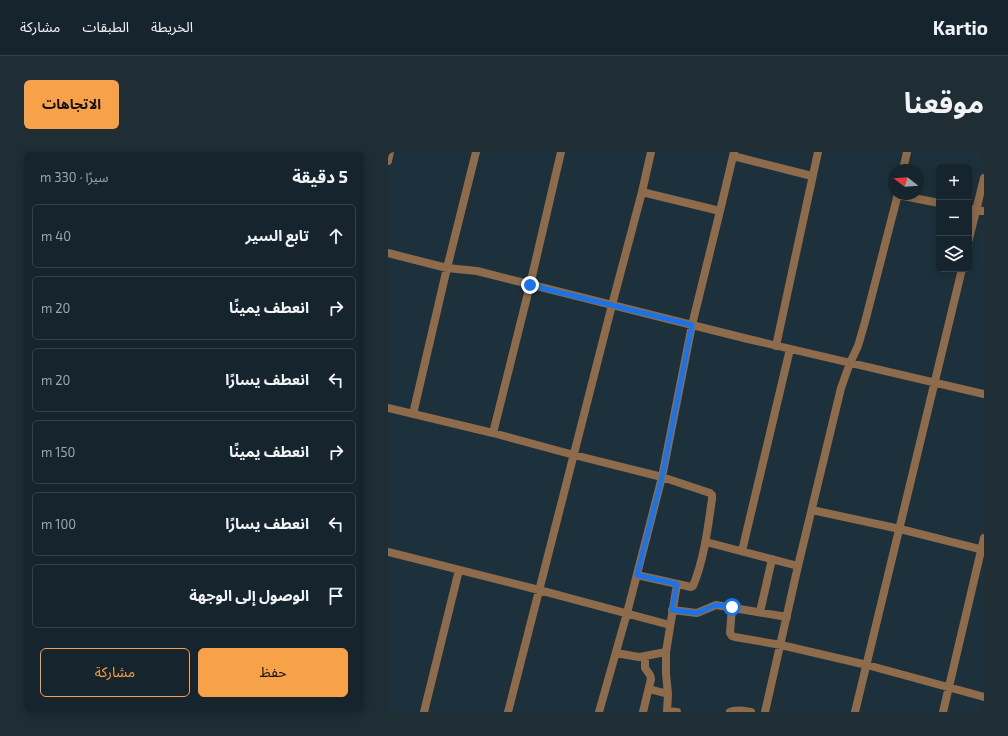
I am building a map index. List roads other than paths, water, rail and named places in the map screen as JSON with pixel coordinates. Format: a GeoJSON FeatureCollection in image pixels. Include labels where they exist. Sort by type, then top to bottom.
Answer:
{"type":"FeatureCollection","features":[{"type":"Feature","properties":{"kind":"street"},"geometry":{"type":"LineString","coordinates":[[388,161],[390,152]]}},
{"type":"Feature","properties":{"kind":"street"},"geometry":{"type":"LineString","coordinates":[[413,414],[476,152]]}},
{"type":"Feature","properties":{"kind":"street"},"geometry":{"type":"LineString","coordinates":[[493,433],[561,152]]}},
{"type":"Feature","properties":{"kind":"street"},"geometry":{"type":"LineString","coordinates":[[508,712],[651,152]]}},
{"type":"Feature","properties":{"kind":"street"},"geometry":{"type":"LineString","coordinates":[[776,346],[818,152]]}},
{"type":"Feature","properties":{"kind":"street"},"geometry":{"type":"LineString","coordinates":[[904,164],[907,152]]}},
{"type":"Feature","properties":{"kind":"street"},"geometry":{"type":"LineString","coordinates":[[599,712],[627,613],[662,477],[692,325],[733,154],[812,176]]}},
{"type":"Feature","properties":{"kind":"street"},"geometry":{"type":"LineString","coordinates":[[970,236],[984,178]]}},
{"type":"Feature","properties":{"kind":"street"},"geometry":{"type":"LineString","coordinates":[[642,192],[720,210]]}},
{"type":"Feature","properties":{"kind":"street"},"geometry":{"type":"LineString","coordinates":[[766,712],[798,566],[841,388],[858,346],[897,200]]}},
{"type":"Feature","properties":{"kind":"street"},"geometry":{"type":"LineString","coordinates":[[924,200],[936,202]]}},
{"type":"Feature","properties":{"kind":"street"},"geometry":{"type":"LineString","coordinates":[[388,253],[447,268],[477,272],[776,346],[984,394]]}},
{"type":"Feature","properties":{"kind":"street"},"geometry":{"type":"LineString","coordinates":[[855,712],[961,272]]}},
{"type":"Feature","properties":{"kind":"street"},"geometry":{"type":"LineString","coordinates":[[742,551],[790,349]]}},
{"type":"Feature","properties":{"kind":"street"},"geometry":{"type":"LineString","coordinates":[[388,408],[493,433],[662,477],[707,491],[712,495],[712,506],[706,542],[693,586],[691,587],[637,575]]}},
{"type":"Feature","properties":{"kind":"street"},"geometry":{"type":"LineString","coordinates":[[812,510],[900,529],[983,550]]}},
{"type":"Feature","properties":{"kind":"street"},"geometry":{"type":"LineString","coordinates":[[943,712],[983,550],[984,538]]}},
{"type":"Feature","properties":{"kind":"street"},"geometry":{"type":"LineString","coordinates":[[706,542],[798,566]]}},
{"type":"Feature","properties":{"kind":"street"},"geometry":{"type":"LineString","coordinates":[[388,552],[670,625]]}},
{"type":"Feature","properties":{"kind":"street"},"geometry":{"type":"LineString","coordinates":[[760,612],[772,559]]}},
{"type":"Feature","properties":{"kind":"street"},"geometry":{"type":"LineString","coordinates":[[424,712],[459,570]]}},
{"type":"Feature","properties":{"kind":"street"},"geometry":{"type":"LineString","coordinates":[[677,584],[666,652],[668,694],[667,711],[677,712]]}},
{"type":"Feature","properties":{"kind":"street"},"geometry":{"type":"LineString","coordinates":[[672,610],[697,613],[716,605],[787,617]]}},
{"type":"Feature","properties":{"kind":"street"},"geometry":{"type":"LineString","coordinates":[[732,607],[730,633],[732,636],[781,645],[867,665],[984,697]]}},
{"type":"Feature","properties":{"kind":"street"},"geometry":{"type":"LineString","coordinates":[[616,653],[632,656],[645,656],[666,652]]}},
{"type":"Feature","properties":{"kind":"street"},"geometry":{"type":"LineString","coordinates":[[644,712],[649,689],[650,675],[645,668],[645,656]]}},
{"type":"Feature","properties":{"kind":"street"},"geometry":{"type":"LineString","coordinates":[[649,689],[668,694]]}},
{"type":"Feature","properties":{"kind":"street"},"geometry":{"type":"LineString","coordinates":[[730,712],[739,710],[751,712]]}}]}
